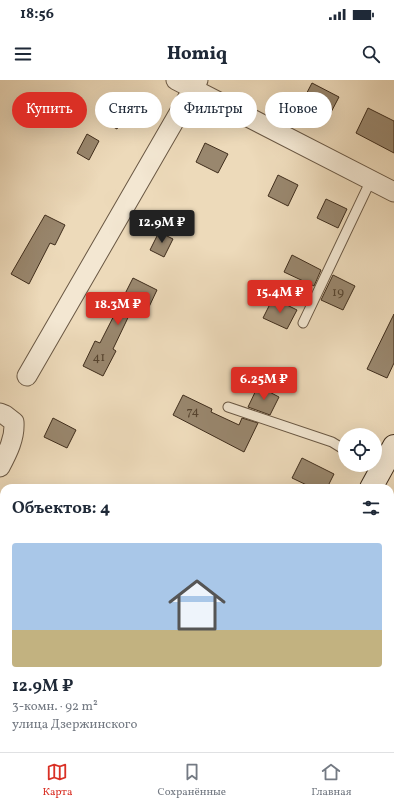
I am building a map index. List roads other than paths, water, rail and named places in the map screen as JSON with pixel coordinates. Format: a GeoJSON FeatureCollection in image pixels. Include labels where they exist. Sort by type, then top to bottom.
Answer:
{"type":"FeatureCollection","features":[{"type":"Feature","properties":{"kind":"street"},"geometry":{"type":"LineString","coordinates":[[176,80],[195,84],[394,192]]}},
{"type":"Feature","properties":{"kind":"street"},"geometry":{"type":"LineString","coordinates":[[27,376],[195,84]]}},
{"type":"Feature","properties":{"kind":"street"},"geometry":{"type":"LineString","coordinates":[[0,413],[6,414],[14,422],[14,433],[0,467]]}},
{"type":"Feature","properties":{"kind":"street"},"geometry":{"type":"LineString","coordinates":[[374,475],[394,446]]}},
{"type":"Feature","properties":{"kind":"lane"},"geometry":{"type":"LineString","coordinates":[[304,323],[371,180]]}},
{"type":"Feature","properties":{"kind":"lane"},"geometry":{"type":"LineString","coordinates":[[228,407],[332,442],[338,446]]}}]}
